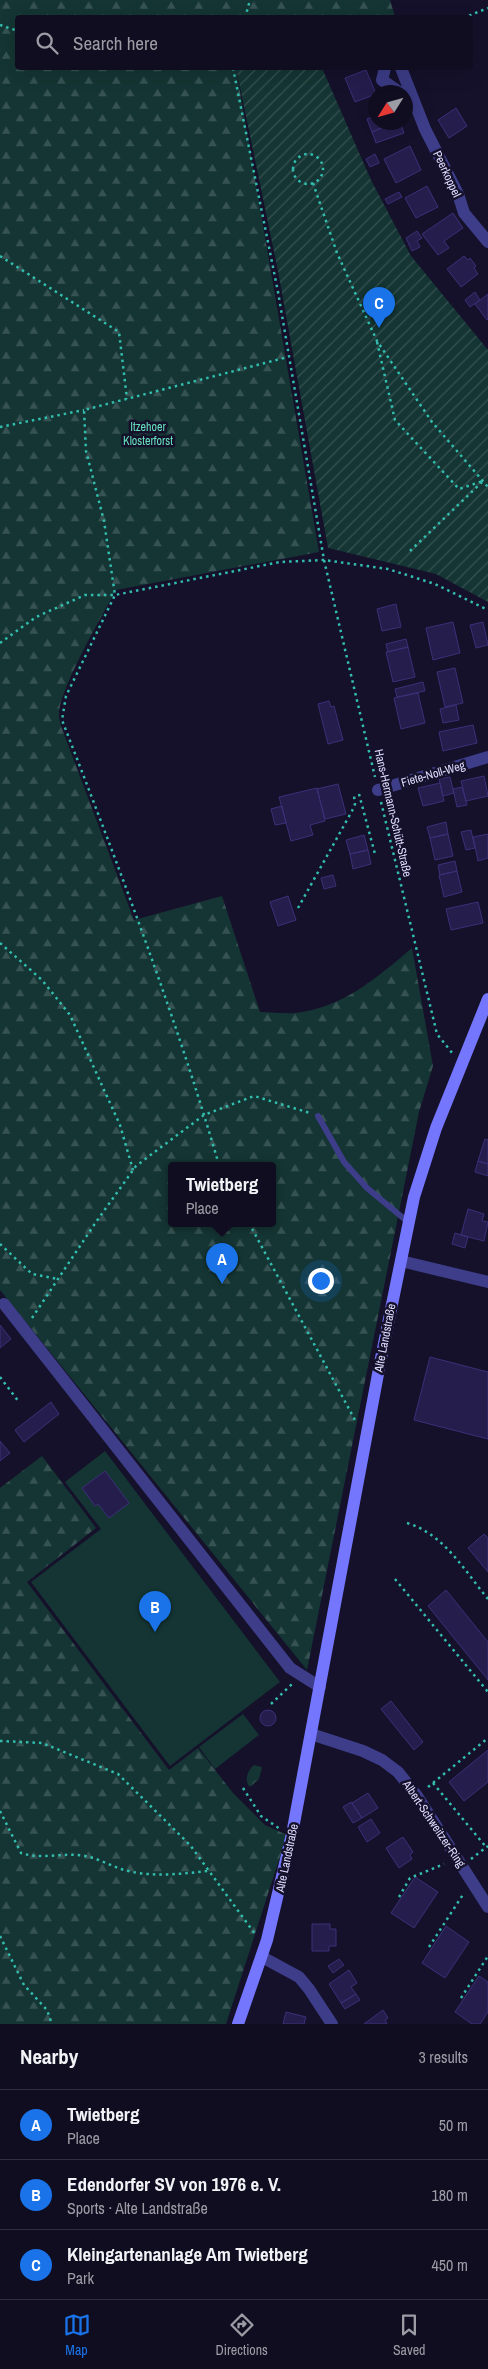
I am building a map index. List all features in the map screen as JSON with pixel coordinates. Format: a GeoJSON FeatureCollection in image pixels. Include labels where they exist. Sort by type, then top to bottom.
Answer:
{"type":"FeatureCollection","features":[{"type":"Feature","properties":{"kind":"street"},"geometry":{"type":"LineString","coordinates":[[384,70],[381,75],[383,82],[388,85]]}},
{"type":"Feature","properties":{"kind":"street","name":"Peerkoppel"},"geometry":{"type":"LineString","coordinates":[[402,70],[406,85]]}},
{"type":"Feature","properties":{"kind":"street","name":"Peerkoppel"},"geometry":{"type":"LineString","coordinates":[[413,104],[458,194],[464,213],[488,242]]}},
{"type":"Feature","properties":{"kind":"street","name":"Fiete-Noll-Weg"},"geometry":{"type":"LineString","coordinates":[[378,790],[488,757]]}},
{"type":"Feature","properties":{"kind":"street","name":"Alte Landstraße"},"geometry":{"type":"LineString","coordinates":[[238,2024],[263,1952],[292,1834],[408,1222],[425,1161],[461,1062],[488,999]]}},
{"type":"Feature","properties":{"kind":"street"},"geometry":{"type":"LineString","coordinates":[[401,1261],[488,1282]]}},
{"type":"Feature","properties":{"kind":"street"},"geometry":{"type":"LineString","coordinates":[[4,1304],[290,1668],[301,1677],[320,1687]]}},
{"type":"Feature","properties":{"kind":"street","name":"Albert-Schweitzer-Ring"},"geometry":{"type":"LineString","coordinates":[[311,1734],[364,1751],[382,1760],[398,1772],[417,1796],[488,1907]]}},
{"type":"Feature","properties":{"kind":"street"},"geometry":{"type":"LineString","coordinates":[[263,1952],[299,1977],[332,2024]]}},
{"type":"Feature","properties":{"kind":"lane"},"geometry":{"type":"LineString","coordinates":[[318,1116],[344,1162],[367,1188],[408,1222]]}},
{"type":"Feature","properties":{"kind":"path"},"geometry":{"type":"LineString","coordinates":[[246,15],[250,0]]}},
{"type":"Feature","properties":{"kind":"path"},"geometry":{"type":"LineString","coordinates":[[470,15],[488,8]]}},
{"type":"Feature","properties":{"kind":"path"},"geometry":{"type":"LineString","coordinates":[[0,25],[15,30]]}},
{"type":"Feature","properties":{"kind":"path","name":"Hans-Hermann-Schütt-Straße"},"geometry":{"type":"LineString","coordinates":[[233,70],[278,292],[324,560],[437,1034],[461,1062]]}},
{"type":"Feature","properties":{"kind":"path"},"geometry":{"type":"LineString","coordinates":[[304,154],[315,155],[322,163],[322,176],[313,183],[300,181],[294,171],[296,160],[304,154]]}},
{"type":"Feature","properties":{"kind":"path"},"geometry":{"type":"LineString","coordinates":[[313,183],[337,254],[377,341],[432,422],[488,487]]}},
{"type":"Feature","properties":{"kind":"path"},"geometry":{"type":"LineString","coordinates":[[0,255],[119,332],[127,399]]}},
{"type":"Feature","properties":{"kind":"path"},"geometry":{"type":"LineString","coordinates":[[377,341],[395,420],[459,489],[483,481]]}},
{"type":"Feature","properties":{"kind":"path"},"geometry":{"type":"LineString","coordinates":[[0,427],[84,410],[288,357]]}},
{"type":"Feature","properties":{"kind":"path"},"geometry":{"type":"LineString","coordinates":[[84,410],[86,451],[104,521],[115,595],[66,696],[62,720],[130,897],[218,1162]]}},
{"type":"Feature","properties":{"kind":"path"},"geometry":{"type":"LineString","coordinates":[[410,551],[483,481]]}},
{"type":"Feature","properties":{"kind":"path"},"geometry":{"type":"LineString","coordinates":[[0,643],[36,617],[85,595],[115,595],[280,562],[324,560],[397,572],[435,584],[488,610]]}},
{"type":"Feature","properties":{"kind":"path"},"geometry":{"type":"LineString","coordinates":[[358,794],[375,854]]}},
{"type":"Feature","properties":{"kind":"path"},"geometry":{"type":"LineString","coordinates":[[298,908],[352,811],[355,804],[354,796]]}},
{"type":"Feature","properties":{"kind":"path"},"geometry":{"type":"LineString","coordinates":[[0,944],[42,980],[70,1015],[120,1126],[133,1171]]}},
{"type":"Feature","properties":{"kind":"path"},"geometry":{"type":"LineString","coordinates":[[24,1330],[133,1171],[204,1115],[254,1096],[318,1116]]}},
{"type":"Feature","properties":{"kind":"path"},"geometry":{"type":"LineString","coordinates":[[251,1227],[366,1441]]}},
{"type":"Feature","properties":{"kind":"path"},"geometry":{"type":"LineString","coordinates":[[0,1244],[32,1274],[58,1279]]}},
{"type":"Feature","properties":{"kind":"path"},"geometry":{"type":"LineString","coordinates":[[0,1377],[19,1402]]}},
{"type":"Feature","properties":{"kind":"path"},"geometry":{"type":"LineString","coordinates":[[406,1522],[425,1529],[437,1538],[488,1599]]}},
{"type":"Feature","properties":{"kind":"path"},"geometry":{"type":"LineString","coordinates":[[395,1580],[488,1692]]}},
{"type":"Feature","properties":{"kind":"path"},"geometry":{"type":"LineString","coordinates":[[271,1704],[301,1677]]}},
{"type":"Feature","properties":{"kind":"path"},"geometry":{"type":"LineString","coordinates":[[417,1796],[488,1738]]}},
{"type":"Feature","properties":{"kind":"path"},"geometry":{"type":"LineString","coordinates":[[0,1742],[42,1743],[118,1774],[190,1844],[263,1952]]}},
{"type":"Feature","properties":{"kind":"path"},"geometry":{"type":"LineString","coordinates":[[399,1897],[410,1878],[460,1862],[487,1846],[433,1783]]}},
{"type":"Feature","properties":{"kind":"path"},"geometry":{"type":"LineString","coordinates":[[243,1788],[256,1811],[266,1822],[292,1834]]}},
{"type":"Feature","properties":{"kind":"path"},"geometry":{"type":"LineString","coordinates":[[0,1811],[21,1853],[35,1858],[64,1854],[87,1856],[122,1869],[149,1875],[209,1871]]}},
{"type":"Feature","properties":{"kind":"path"},"geometry":{"type":"LineString","coordinates":[[429,1947],[472,1882]]}},
{"type":"Feature","properties":{"kind":"path"},"geometry":{"type":"LineString","coordinates":[[0,1936],[24,1985],[47,2010],[52,2024]]}},
{"type":"Feature","properties":{"kind":"path"},"geometry":{"type":"LineString","coordinates":[[461,1998],[488,1956]]}},
{"type":"Feature","properties":{"kind":"green space","name":"Itzehoer Klosterforst"},"geometry":{"type":"Polygon","coordinates":[[[0,0],[390,0],[394,15],[15,15],[15,70],[236,70],[319,552],[116,590],[83,652],[61,702],[59,714],[61,726],[134,920],[222,896],[260,1012],[295,1013],[328,1005],[358,990],[412,948],[433,1066],[419,1112],[307,1670],[0,1290],[0,0]]]}},
{"type":"Feature","properties":{"kind":"green space"},"geometry":{"type":"Polygon","coordinates":[[[236,70],[323,70],[371,180],[411,256],[488,350],[488,602],[436,574],[328,548],[278,271],[236,70]]]}},
{"type":"Feature","properties":{"kind":"green space"},"geometry":{"type":"Polygon","coordinates":[[[105,1451],[280,1682],[170,1766],[31,1582],[101,1529],[65,1482],[105,1451]]]}},
{"type":"Feature","properties":{"kind":"green space"},"geometry":{"type":"Polygon","coordinates":[[[42,1456],[96,1528],[27,1582],[169,1770],[198,1748],[233,1793],[265,1825],[287,1835],[226,2024],[0,2024],[0,1488],[42,1456]]]}},
{"type":"Feature","properties":{"kind":"green space"},"geometry":{"type":"Polygon","coordinates":[[[243,1714],[259,1735],[215,1769],[199,1747],[243,1714]]]}},
{"type":"Feature","properties":{"kind":"green space"},"geometry":{"type":"Polygon","coordinates":[[[254,1765],[262,1767],[259,1779],[250,1787],[247,1782],[247,1776],[254,1765]]]}},
{"type":"Feature","properties":{"kind":"building"},"geometry":{"type":"Polygon","coordinates":[[[366,70],[372,85],[368,85],[368,97],[355,102],[345,78],[366,70]]]}},
{"type":"Feature","properties":{"kind":"building"},"geometry":{"type":"Polygon","coordinates":[[[456,108],[467,126],[449,138],[438,120],[456,108]]]}},
{"type":"Feature","properties":{"kind":"building"},"geometry":{"type":"Polygon","coordinates":[[[377,130],[403,130],[404,133],[376,143],[372,132],[377,130]]]}},
{"type":"Feature","properties":{"kind":"building"},"geometry":{"type":"Polygon","coordinates":[[[410,146],[421,170],[396,183],[384,159],[410,146]]]}},
{"type":"Feature","properties":{"kind":"building"},"geometry":{"type":"Polygon","coordinates":[[[375,154],[379,163],[370,167],[366,159],[375,154]]]}},
{"type":"Feature","properties":{"kind":"building"},"geometry":{"type":"Polygon","coordinates":[[[427,186],[438,207],[416,218],[405,198],[427,186]]]}},
{"type":"Feature","properties":{"kind":"building"},"geometry":{"type":"Polygon","coordinates":[[[399,192],[402,197],[388,204],[385,199],[399,192]]]}},
{"type":"Feature","properties":{"kind":"building"},"geometry":{"type":"Polygon","coordinates":[[[453,213],[463,228],[444,241],[449,248],[438,255],[422,234],[453,213]]]}},
{"type":"Feature","properties":{"kind":"building"},"geometry":{"type":"Polygon","coordinates":[[[417,231],[422,238],[417,241],[420,247],[412,251],[406,238],[417,231]]]}},
{"type":"Feature","properties":{"kind":"building"},"geometry":{"type":"Polygon","coordinates":[[[464,256],[468,260],[470,258],[476,266],[474,268],[478,274],[461,287],[447,269],[464,256]]]}},
{"type":"Feature","properties":{"kind":"building"},"geometry":{"type":"Polygon","coordinates":[[[475,292],[480,300],[470,307],[465,300],[475,292]]]}},
{"type":"Feature","properties":{"kind":"building"},"geometry":{"type":"Polygon","coordinates":[[[488,294],[488,319],[487,320],[475,304],[488,294]]]}},
{"type":"Feature","properties":{"kind":"building"},"geometry":{"type":"Polygon","coordinates":[[[396,604],[401,627],[382,631],[377,609],[396,604]]]}},
{"type":"Feature","properties":{"kind":"building"},"geometry":{"type":"Polygon","coordinates":[[[453,622],[460,653],[433,660],[426,628],[453,622]]]}},
{"type":"Feature","properties":{"kind":"building"},"geometry":{"type":"Polygon","coordinates":[[[483,622],[488,645],[476,648],[470,625],[483,622]]]}},
{"type":"Feature","properties":{"kind":"building"},"geometry":{"type":"Polygon","coordinates":[[[406,639],[408,647],[388,652],[386,644],[406,639]]]}},
{"type":"Feature","properties":{"kind":"building"},"geometry":{"type":"Polygon","coordinates":[[[408,647],[415,677],[393,682],[386,652],[408,647]]]}},
{"type":"Feature","properties":{"kind":"building"},"geometry":{"type":"Polygon","coordinates":[[[455,668],[463,703],[445,707],[437,672],[455,668]]]}},
{"type":"Feature","properties":{"kind":"building"},"geometry":{"type":"Polygon","coordinates":[[[423,682],[425,691],[397,697],[395,689],[423,682]]]}},
{"type":"Feature","properties":{"kind":"building"},"geometry":{"type":"Polygon","coordinates":[[[418,693],[425,723],[401,729],[394,698],[418,693]]]}},
{"type":"Feature","properties":{"kind":"building"},"geometry":{"type":"Polygon","coordinates":[[[329,701],[331,707],[334,706],[343,740],[328,744],[318,704],[329,701]]]}},
{"type":"Feature","properties":{"kind":"building"},"geometry":{"type":"Polygon","coordinates":[[[456,705],[459,720],[443,723],[440,709],[456,705]]]}},
{"type":"Feature","properties":{"kind":"building"},"geometry":{"type":"Polygon","coordinates":[[[473,725],[477,743],[443,751],[439,732],[473,725]]]}},
{"type":"Feature","properties":{"kind":"building"},"geometry":{"type":"Polygon","coordinates":[[[484,776],[488,796],[466,801],[461,781],[484,776]]]}},
{"type":"Feature","properties":{"kind":"building"},"geometry":{"type":"Polygon","coordinates":[[[450,777],[454,793],[443,796],[439,779],[450,777]]]}},
{"type":"Feature","properties":{"kind":"building"},"geometry":{"type":"Polygon","coordinates":[[[440,783],[444,801],[423,806],[418,788],[440,783]]]}},
{"type":"Feature","properties":{"kind":"building"},"geometry":{"type":"Polygon","coordinates":[[[338,784],[346,814],[325,819],[317,789],[338,784]]]}},
{"type":"Feature","properties":{"kind":"building"},"geometry":{"type":"Polygon","coordinates":[[[462,787],[467,805],[457,807],[453,789],[462,787]]]}},
{"type":"Feature","properties":{"kind":"building"},"geometry":{"type":"Polygon","coordinates":[[[317,788],[325,821],[310,825],[313,835],[291,841],[279,797],[317,788]]]}},
{"type":"Feature","properties":{"kind":"building"},"geometry":{"type":"Polygon","coordinates":[[[282,806],[286,823],[275,825],[271,809],[282,806]]]}},
{"type":"Feature","properties":{"kind":"building"},"geometry":{"type":"Polygon","coordinates":[[[446,822],[448,834],[430,838],[427,827],[446,822]]]}},
{"type":"Feature","properties":{"kind":"building"},"geometry":{"type":"Polygon","coordinates":[[[471,830],[475,848],[466,850],[461,832],[471,830]]]}},
{"type":"Feature","properties":{"kind":"building"},"geometry":{"type":"Polygon","coordinates":[[[448,834],[453,856],[435,860],[430,838],[448,834]]]}},
{"type":"Feature","properties":{"kind":"building"},"geometry":{"type":"Polygon","coordinates":[[[488,834],[488,858],[478,861],[473,837],[488,834]]]}},
{"type":"Feature","properties":{"kind":"building"},"geometry":{"type":"Polygon","coordinates":[[[364,835],[368,850],[350,854],[346,840],[364,835]]]}},
{"type":"Feature","properties":{"kind":"building"},"geometry":{"type":"Polygon","coordinates":[[[368,850],[371,864],[353,869],[350,854],[368,850]]]}},
{"type":"Feature","properties":{"kind":"building"},"geometry":{"type":"Polygon","coordinates":[[[455,861],[457,871],[440,875],[438,865],[455,861]]]}},
{"type":"Feature","properties":{"kind":"building"},"geometry":{"type":"Polygon","coordinates":[[[457,871],[462,892],[444,897],[439,875],[457,871]]]}},
{"type":"Feature","properties":{"kind":"building"},"geometry":{"type":"Polygon","coordinates":[[[333,875],[336,886],[324,889],[321,878],[333,875]]]}},
{"type":"Feature","properties":{"kind":"building"},"geometry":{"type":"Polygon","coordinates":[[[288,896],[296,920],[278,926],[270,902],[288,896]]]}},
{"type":"Feature","properties":{"kind":"building"},"geometry":{"type":"Polygon","coordinates":[[[478,902],[483,923],[451,930],[446,909],[478,902]]]}},
{"type":"Feature","properties":{"kind":"building"},"geometry":{"type":"Polygon","coordinates":[[[485,1139],[488,1140],[488,1164],[478,1161],[485,1139]]]}},
{"type":"Feature","properties":{"kind":"building"},"geometry":{"type":"Polygon","coordinates":[[[478,1161],[488,1164],[488,1176],[475,1172],[478,1161]]]}},
{"type":"Feature","properties":{"kind":"building"},"geometry":{"type":"Polygon","coordinates":[[[468,1209],[484,1214],[482,1221],[488,1222],[484,1241],[461,1235],[468,1209]]]}},
{"type":"Feature","properties":{"kind":"building"},"geometry":{"type":"Polygon","coordinates":[[[455,1233],[468,1237],[465,1248],[452,1244],[455,1233]]]}},
{"type":"Feature","properties":{"kind":"building"},"geometry":{"type":"Polygon","coordinates":[[[0,1325],[11,1339],[0,1348],[0,1325]]]}},
{"type":"Feature","properties":{"kind":"building"},"geometry":{"type":"Polygon","coordinates":[[[430,1357],[488,1372],[488,1439],[414,1420],[430,1357]]]}},
{"type":"Feature","properties":{"kind":"building"},"geometry":{"type":"Polygon","coordinates":[[[51,1402],[59,1414],[24,1442],[15,1430],[51,1402]]]}},
{"type":"Feature","properties":{"kind":"building"},"geometry":{"type":"Polygon","coordinates":[[[0,1441],[10,1453],[0,1461],[0,1441]]]}},
{"type":"Feature","properties":{"kind":"building"},"geometry":{"type":"Polygon","coordinates":[[[105,1471],[129,1503],[109,1518],[98,1504],[95,1506],[82,1488],[105,1471]]]}},
{"type":"Feature","properties":{"kind":"building"},"geometry":{"type":"Polygon","coordinates":[[[484,1534],[488,1538],[488,1572],[468,1548],[484,1534]]]}},
{"type":"Feature","properties":{"kind":"building"},"geometry":{"type":"Polygon","coordinates":[[[446,1590],[488,1642],[488,1680],[428,1606],[446,1590]]]}},
{"type":"Feature","properties":{"kind":"building"},"geometry":{"type":"Polygon","coordinates":[[[391,1701],[423,1742],[414,1750],[381,1709],[391,1701]]]}},
{"type":"Feature","properties":{"kind":"building"},"geometry":{"type":"Polygon","coordinates":[[[268,1710],[274,1712],[276,1718],[274,1724],[268,1726],[262,1724],[260,1718],[262,1712],[268,1710]]]}},
{"type":"Feature","properties":{"kind":"building"},"geometry":{"type":"Polygon","coordinates":[[[488,1750],[488,1782],[464,1801],[449,1782],[488,1750]]]}},
{"type":"Feature","properties":{"kind":"building"},"geometry":{"type":"Polygon","coordinates":[[[368,1793],[378,1808],[362,1818],[352,1803],[368,1793]]]}},
{"type":"Feature","properties":{"kind":"building"},"geometry":{"type":"Polygon","coordinates":[[[351,1802],[362,1818],[353,1823],[343,1807],[351,1802]]]}},
{"type":"Feature","properties":{"kind":"building"},"geometry":{"type":"Polygon","coordinates":[[[371,1819],[380,1833],[367,1842],[358,1827],[371,1819]]]}},
{"type":"Feature","properties":{"kind":"building"},"geometry":{"type":"Polygon","coordinates":[[[403,1837],[413,1852],[410,1855],[412,1859],[399,1868],[386,1848],[403,1837]]]}},
{"type":"Feature","properties":{"kind":"building"},"geometry":{"type":"Polygon","coordinates":[[[415,1877],[438,1892],[414,1928],[391,1913],[415,1877]]]}},
{"type":"Feature","properties":{"kind":"building"},"geometry":{"type":"Polygon","coordinates":[[[312,1924],[330,1924],[330,1929],[336,1929],[336,1946],[329,1946],[329,1951],[312,1951],[312,1924]]]}},
{"type":"Feature","properties":{"kind":"building"},"geometry":{"type":"Polygon","coordinates":[[[446,1926],[469,1942],[445,1978],[422,1963],[446,1926]]]}},
{"type":"Feature","properties":{"kind":"building"},"geometry":{"type":"Polygon","coordinates":[[[339,1959],[344,1965],[333,1973],[328,1966],[339,1959]]]}},
{"type":"Feature","properties":{"kind":"building"},"geometry":{"type":"Polygon","coordinates":[[[349,1970],[357,1983],[351,1987],[356,1994],[341,2003],[329,1984],[349,1970]]]}},
{"type":"Feature","properties":{"kind":"building"},"geometry":{"type":"Polygon","coordinates":[[[479,1976],[488,1982],[488,2012],[480,2024],[472,2024],[455,2012],[479,1976]]]}},
{"type":"Feature","properties":{"kind":"building"},"geometry":{"type":"Polygon","coordinates":[[[356,1994],[360,2000],[345,2009],[341,2003],[356,1994]]]}},
{"type":"Feature","properties":{"kind":"building"},"geometry":{"type":"Polygon","coordinates":[[[383,2010],[388,2018],[385,2020],[387,2024],[364,2024],[383,2010]]]}},
{"type":"Feature","properties":{"kind":"building"},"geometry":{"type":"Polygon","coordinates":[[[286,2012],[306,2017],[304,2024],[283,2024],[286,2012]]]}},
{"type":"Feature","properties":{"kind":"place","name":"Kleingartenanlage Am Twietberg"},"geometry":{"type":"Point","coordinates":[379,328]}},
{"type":"Feature","properties":{"kind":"place","name":"Twietberg"},"geometry":{"type":"Point","coordinates":[222,1284]}},
{"type":"Feature","properties":{"kind":"place","name":"Edendorfer SV von 1976 e. V."},"geometry":{"type":"Point","coordinates":[155,1632]}}]}
